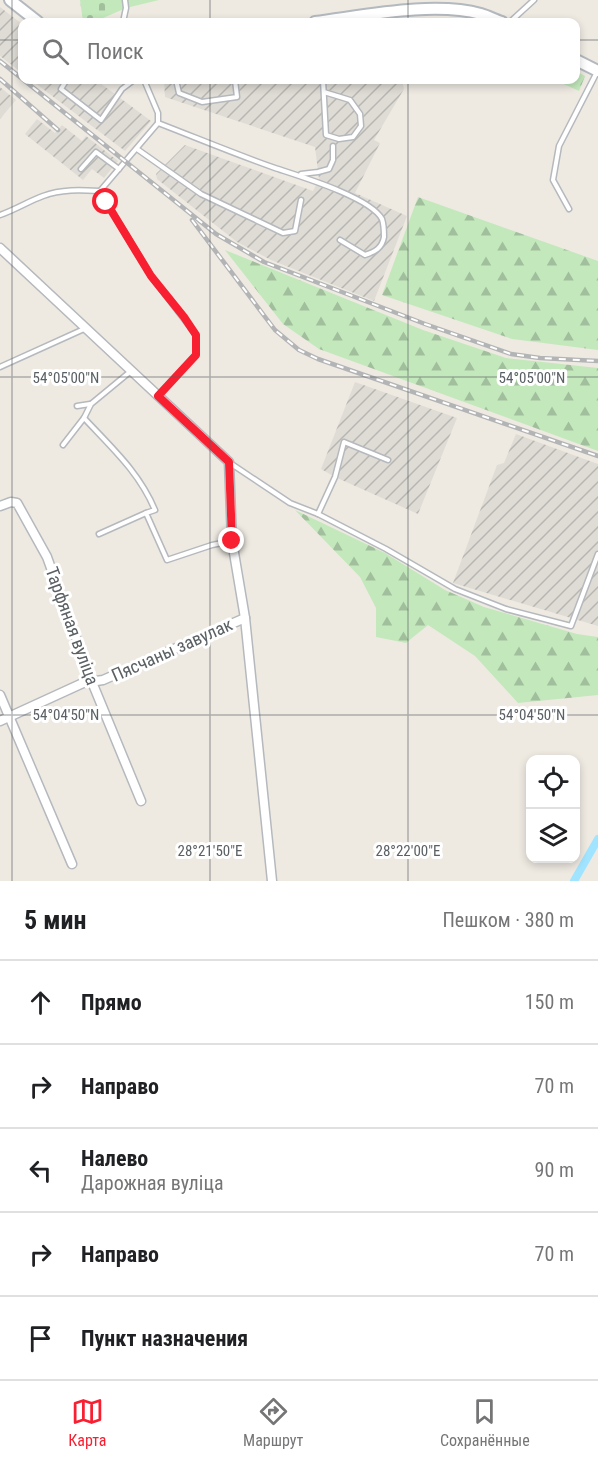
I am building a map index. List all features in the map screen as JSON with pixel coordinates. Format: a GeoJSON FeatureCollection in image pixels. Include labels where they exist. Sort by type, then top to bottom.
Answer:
{"type":"FeatureCollection","features":[{"type":"Feature","properties":{"kind":"main road"},"geometry":{"type":"LineString","coordinates":[[10,0],[33,18]]}},
{"type":"Feature","properties":{"kind":"main road"},"geometry":{"type":"LineString","coordinates":[[349,18],[412,10],[456,9],[492,18]]}},
{"type":"Feature","properties":{"kind":"main road"},"geometry":{"type":"LineString","coordinates":[[580,62],[598,71]]}},
{"type":"Feature","properties":{"kind":"street"},"geometry":{"type":"LineString","coordinates":[[0,248],[229,462],[232,541],[245,618],[272,881]]}},
{"type":"Feature","properties":{"kind":"street","name":"Тарфяная вуліца"},"geometry":{"type":"LineString","coordinates":[[0,506],[11,502],[17,503],[47,557],[92,682],[141,801]]}},
{"type":"Feature","properties":{"kind":"street","name":"Пясчаны завулак"},"geometry":{"type":"LineString","coordinates":[[4,719],[83,683],[103,680],[245,618]]}},
{"type":"Feature","properties":{"kind":"street"},"geometry":{"type":"LineString","coordinates":[[0,695],[4,719],[72,864]]}},
{"type":"Feature","properties":{"kind":"lane"},"geometry":{"type":"LineString","coordinates":[[124,18],[125,0]]}},
{"type":"Feature","properties":{"kind":"lane"},"geometry":{"type":"LineString","coordinates":[[514,18],[534,0]]}},
{"type":"Feature","properties":{"kind":"lane"},"geometry":{"type":"LineString","coordinates":[[569,209],[553,180],[559,146],[598,71]]}},
{"type":"Feature","properties":{"kind":"lane"},"geometry":{"type":"LineString","coordinates":[[64,84],[61,89],[101,120],[122,89],[129,84]]}},
{"type":"Feature","properties":{"kind":"lane"},"geometry":{"type":"LineString","coordinates":[[100,191],[158,123],[158,113],[146,84]]}},
{"type":"Feature","properties":{"kind":"lane"},"geometry":{"type":"LineString","coordinates":[[177,84],[179,93],[202,102],[237,97],[235,84]]}},
{"type":"Feature","properties":{"kind":"lane"},"geometry":{"type":"LineString","coordinates":[[323,84],[326,135],[339,139],[352,137],[361,126],[360,114],[350,100],[324,92]]}},
{"type":"Feature","properties":{"kind":"lane"},"geometry":{"type":"LineString","coordinates":[[158,123],[297,174],[359,200],[381,218],[384,230],[383,242],[375,252],[365,255],[340,240]]}},
{"type":"Feature","properties":{"kind":"lane"},"geometry":{"type":"LineString","coordinates":[[297,174],[329,169],[333,160],[333,146]]}},
{"type":"Feature","properties":{"kind":"lane"},"geometry":{"type":"LineString","coordinates":[[137,149],[201,194],[283,233],[295,231],[301,200]]}},
{"type":"Feature","properties":{"kind":"lane"},"geometry":{"type":"LineString","coordinates":[[81,169],[96,152],[119,169]]}},
{"type":"Feature","properties":{"kind":"lane"},"geometry":{"type":"LineString","coordinates":[[0,215],[16,210],[42,196],[78,189],[100,191]]}},
{"type":"Feature","properties":{"kind":"lane"},"geometry":{"type":"LineString","coordinates":[[100,191],[151,276],[196,335],[196,355],[158,396]]}},
{"type":"Feature","properties":{"kind":"lane"},"geometry":{"type":"LineString","coordinates":[[0,367],[85,329]]}},
{"type":"Feature","properties":{"kind":"lane"},"geometry":{"type":"LineString","coordinates":[[63,445],[84,418],[91,404],[132,370]]}},
{"type":"Feature","properties":{"kind":"lane"},"geometry":{"type":"LineString","coordinates":[[77,406],[91,404]]}},
{"type":"Feature","properties":{"kind":"lane"},"geometry":{"type":"LineString","coordinates":[[84,418],[135,472],[147,491],[154,510],[99,534]]}},
{"type":"Feature","properties":{"kind":"lane"},"geometry":{"type":"LineString","coordinates":[[318,514],[335,477],[344,442],[388,460]]}},
{"type":"Feature","properties":{"kind":"lane"},"geometry":{"type":"LineString","coordinates":[[229,462],[290,503],[318,514],[386,549],[454,589],[506,609],[571,626],[598,554]]}},
{"type":"Feature","properties":{"kind":"lane"},"geometry":{"type":"LineString","coordinates":[[146,513],[167,560],[232,541]]}},
{"type":"Feature","properties":{"kind":"shaded area"},"geometry":{"type":"Polygon","coordinates":[[[0,7],[18,21],[18,70],[0,56],[0,7]]]}},
{"type":"Feature","properties":{"kind":"shaded area"},"geometry":{"type":"Polygon","coordinates":[[[36,84],[101,84],[151,121],[125,151],[36,84]]]}},
{"type":"Feature","properties":{"kind":"shaded area"},"geometry":{"type":"Polygon","coordinates":[[[164,84],[403,84],[404,89],[374,140],[380,143],[355,193],[407,216],[374,301],[271,260],[237,242],[157,179],[156,174],[185,145],[313,191],[319,179],[315,147],[165,97],[164,84]]]}},
{"type":"Feature","properties":{"kind":"shaded area"},"geometry":{"type":"Polygon","coordinates":[[[0,87],[16,100],[0,119],[0,87]]]}},
{"type":"Feature","properties":{"kind":"shaded area"},"geometry":{"type":"Polygon","coordinates":[[[37,119],[55,133],[62,125],[82,141],[86,136],[118,161],[104,178],[92,169],[83,180],[25,134],[37,119]]]}},
{"type":"Feature","properties":{"kind":"shaded area"},"geometry":{"type":"Polygon","coordinates":[[[355,382],[457,418],[418,514],[321,469],[355,382]]]}},
{"type":"Feature","properties":{"kind":"shaded area"},"geometry":{"type":"Polygon","coordinates":[[[516,434],[598,464],[598,626],[453,583],[497,465],[504,463],[516,434]]]}},
{"type":"Feature","properties":{"kind":"green space"},"geometry":{"type":"Polygon","coordinates":[[[80,0],[159,0],[126,8],[103,18],[82,18],[80,0]]]}},
{"type":"Feature","properties":{"kind":"green space"},"geometry":{"type":"Polygon","coordinates":[[[580,73],[585,76],[579,91],[564,84],[580,84],[580,73]]]}},
{"type":"Feature","properties":{"kind":"green space"},"geometry":{"type":"Polygon","coordinates":[[[418,197],[598,261],[598,350],[512,339],[382,295],[418,197]]]}},
{"type":"Feature","properties":{"kind":"green space"},"geometry":{"type":"Polygon","coordinates":[[[225,250],[423,330],[506,358],[598,368],[598,451],[319,349],[283,324],[225,250]]]}},
{"type":"Feature","properties":{"kind":"green space"},"geometry":{"type":"Polygon","coordinates":[[[295,510],[385,553],[445,590],[484,607],[577,634],[598,637],[598,695],[518,703],[475,656],[428,625],[406,643],[376,637],[376,608],[360,577],[295,510]]]}},
{"type":"Feature","properties":{"kind":"waterway"},"geometry":{"type":"LineString","coordinates":[[574,881],[598,839]]}},
{"type":"Feature","properties":{"kind":"railway"},"geometry":{"type":"LineString","coordinates":[[0,61],[18,75]]}},
{"type":"Feature","properties":{"kind":"railway"},"geometry":{"type":"LineString","coordinates":[[0,79],[58,130]]}},
{"type":"Feature","properties":{"kind":"railway"},"geometry":{"type":"LineString","coordinates":[[29,84],[216,234],[264,262],[425,324],[511,354],[598,361]]}},
{"type":"Feature","properties":{"kind":"railway"},"geometry":{"type":"LineString","coordinates":[[192,220],[275,330],[299,350],[318,359],[598,456]]}},
{"type":"Feature","properties":{"kind":"route"},"geometry":{"type":"LineString","coordinates":[[106,202],[151,276],[196,335],[196,355],[158,396],[229,462],[232,541]]}}]}
